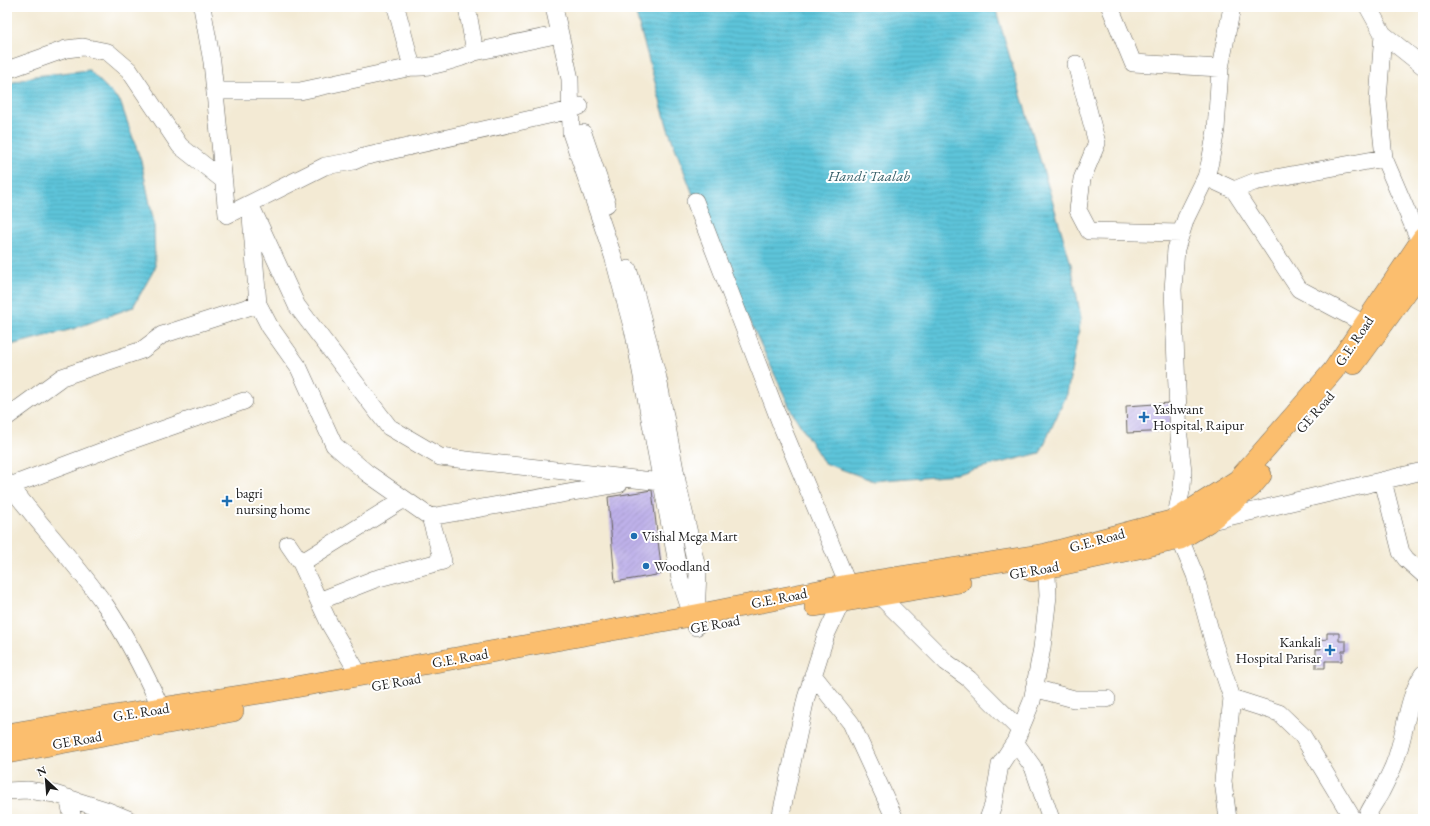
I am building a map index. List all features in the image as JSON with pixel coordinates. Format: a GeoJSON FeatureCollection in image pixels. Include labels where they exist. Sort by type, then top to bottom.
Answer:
{"type":"FeatureCollection","features":[{"type":"Feature","properties":{"kind":"main road","name":"G.E. Road"},"geometry":{"type":"LineString","coordinates":[[1177,530],[1238,480],[1333,371],[1422,240]]}},
{"type":"Feature","properties":{"kind":"main road","name":"GE Road"},"geometry":{"type":"LineString","coordinates":[[7,753],[695,619],[845,593],[879,595],[1046,561],[1208,522],[1251,487],[1341,382],[1423,269]]}},
{"type":"Feature","properties":{"kind":"main road"},"geometry":{"type":"LineString","coordinates":[[845,593],[1046,561]]}},
{"type":"Feature","properties":{"kind":"main road","name":"G.E. Road"},"geometry":{"type":"LineString","coordinates":[[7,734],[273,691],[695,619]]}},
{"type":"Feature","properties":{"kind":"street"},"geometry":{"type":"LineString","coordinates":[[202,7],[212,62],[227,215],[325,166],[354,161],[363,157],[576,108]]}},
{"type":"Feature","properties":{"kind":"street"},"geometry":{"type":"LineString","coordinates":[[396,7],[412,67]]}},
{"type":"Feature","properties":{"kind":"street"},"geometry":{"type":"LineString","coordinates":[[467,7],[475,52]]}},
{"type":"Feature","properties":{"kind":"street"},"geometry":{"type":"LineString","coordinates":[[554,7],[581,126],[636,295],[658,378],[678,486],[698,572],[695,619]]}},
{"type":"Feature","properties":{"kind":"street"},"geometry":{"type":"LineString","coordinates":[[564,7],[575,58],[576,108],[571,133],[613,256],[634,334],[680,579],[695,619]]}},
{"type":"Feature","properties":{"kind":"street"},"geometry":{"type":"LineString","coordinates":[[1110,7],[1133,64],[1220,68]]}},
{"type":"Feature","properties":{"kind":"street"},"geometry":{"type":"LineString","coordinates":[[1228,819],[1223,780],[1232,698],[1213,641],[1195,575],[1177,530],[1183,471],[1179,437],[1173,290],[1176,249],[1186,218],[1206,177],[1216,130],[1220,68],[1232,7]]}},
{"type":"Feature","properties":{"kind":"street"},"geometry":{"type":"LineString","coordinates":[[1368,7],[1383,34],[1423,66]]}},
{"type":"Feature","properties":{"kind":"street"},"geometry":{"type":"LineString","coordinates":[[215,91],[300,91],[412,67],[419,68],[462,58],[475,52],[560,34]]}},
{"type":"Feature","properties":{"kind":"street"},"geometry":{"type":"LineString","coordinates":[[1383,34],[1378,100],[1384,158],[1422,240]]}},
{"type":"Feature","properties":{"kind":"street"},"geometry":{"type":"LineString","coordinates":[[7,70],[66,49],[83,47],[108,52],[129,70],[180,146],[223,180]]}},
{"type":"Feature","properties":{"kind":"street"},"geometry":{"type":"LineString","coordinates":[[1076,64],[1097,143],[1082,178],[1078,210],[1089,231],[1181,233]]}},
{"type":"Feature","properties":{"kind":"street"},"geometry":{"type":"LineString","coordinates":[[1234,190],[1254,182],[1384,158]]}},
{"type":"Feature","properties":{"kind":"street"},"geometry":{"type":"LineString","coordinates":[[1206,177],[1234,190],[1299,289],[1365,324]]}},
{"type":"Feature","properties":{"kind":"street"},"geometry":{"type":"LineString","coordinates":[[695,201],[845,593],[826,636],[806,698],[780,819]]}},
{"type":"Feature","properties":{"kind":"street"},"geometry":{"type":"LineString","coordinates":[[250,204],[258,304],[270,326],[299,368],[334,445],[367,473],[430,517],[443,561],[375,579],[319,601]]}},
{"type":"Feature","properties":{"kind":"street"},"geometry":{"type":"LineString","coordinates":[[250,204],[297,306],[389,428],[440,457],[661,482],[678,486]]}},
{"type":"Feature","properties":{"kind":"street"},"geometry":{"type":"LineString","coordinates":[[7,417],[62,377],[142,350],[162,335],[258,304]]}},
{"type":"Feature","properties":{"kind":"street"},"geometry":{"type":"LineString","coordinates":[[161,708],[139,662],[106,606],[9,484],[244,401]]}},
{"type":"Feature","properties":{"kind":"street"},"geometry":{"type":"LineString","coordinates":[[1208,522],[1423,471]]}},
{"type":"Feature","properties":{"kind":"street"},"geometry":{"type":"LineString","coordinates":[[430,517],[637,480]]}},
{"type":"Feature","properties":{"kind":"street"},"geometry":{"type":"LineString","coordinates":[[1383,481],[1401,552],[1406,559],[1423,574]]}},
{"type":"Feature","properties":{"kind":"street"},"geometry":{"type":"LineString","coordinates":[[301,563],[404,499]]}},
{"type":"Feature","properties":{"kind":"street"},"geometry":{"type":"LineString","coordinates":[[288,544],[301,563],[330,625],[360,676]]}},
{"type":"Feature","properties":{"kind":"street"},"geometry":{"type":"LineString","coordinates":[[988,819],[994,805],[1000,765],[1018,736],[1032,701],[1042,648],[1048,596],[1046,561]]}},
{"type":"Feature","properties":{"kind":"street"},"geometry":{"type":"LineString","coordinates":[[879,595],[946,662],[969,679],[1018,736],[1033,767],[1051,819]]}},
{"type":"Feature","properties":{"kind":"street"},"geometry":{"type":"LineString","coordinates":[[814,674],[851,723],[895,819]]}},
{"type":"Feature","properties":{"kind":"street"},"geometry":{"type":"LineString","coordinates":[[1366,819],[1394,766],[1416,684],[1423,674]]}},
{"type":"Feature","properties":{"kind":"street"},"geometry":{"type":"LineString","coordinates":[[1034,688],[1074,699],[1108,699]]}},
{"type":"Feature","properties":{"kind":"street"},"geometry":{"type":"LineString","coordinates":[[1232,698],[1278,713],[1302,735],[1353,819]]}},
{"type":"Feature","properties":{"kind":"street"},"geometry":{"type":"LineString","coordinates":[[7,791],[28,790],[55,794],[128,819]]}},
{"type":"Feature","properties":{"kind":"street"},"geometry":{"type":"LineString","coordinates":[[68,798],[73,819]]}},
{"type":"Feature","properties":{"kind":"water","name":"Handi Taalab"},"geometry":{"type":"Polygon","coordinates":[[[634,7],[995,7],[1071,264],[1081,319],[1067,394],[1040,453],[956,474],[874,481],[824,463],[792,412],[700,213],[668,129],[634,7]]]}},
{"type":"Feature","properties":{"kind":"water"},"geometry":{"type":"Polygon","coordinates":[[[89,70],[120,101],[141,161],[154,223],[155,268],[133,307],[73,329],[7,346],[7,84],[35,76],[89,70]]]}},
{"type":"Feature","properties":{"kind":"building"},"geometry":{"type":"Polygon","coordinates":[[[1170,403],[1171,431],[1127,433],[1126,406],[1170,403]]]}},
{"type":"Feature","properties":{"kind":"building","name":"Vishal Mega Mart"},"geometry":{"type":"Polygon","coordinates":[[[652,490],[662,574],[615,582],[608,497],[652,490]]]}},
{"type":"Feature","properties":{"kind":"building"},"geometry":{"type":"Polygon","coordinates":[[[1327,633],[1339,633],[1339,641],[1346,641],[1346,651],[1342,651],[1342,661],[1325,661],[1325,668],[1316,668],[1316,649],[1321,649],[1321,640],[1327,639],[1327,633]]]}},
{"type":"Feature","properties":{"kind":"place","name":"Yashwant Hospital, Raipur"},"geometry":{"type":"Point","coordinates":[1144,417]}},
{"type":"Feature","properties":{"kind":"place","name":"bagri nursing home"},"geometry":{"type":"Point","coordinates":[227,501]}},
{"type":"Feature","properties":{"kind":"place","name":"Vishal Mega Mart"},"geometry":{"type":"Point","coordinates":[634,536]}},
{"type":"Feature","properties":{"kind":"place","name":"Woodland"},"geometry":{"type":"Point","coordinates":[646,566]}},
{"type":"Feature","properties":{"kind":"place","name":"Kankali Hospital Parisar"},"geometry":{"type":"Point","coordinates":[1330,650]}}]}
